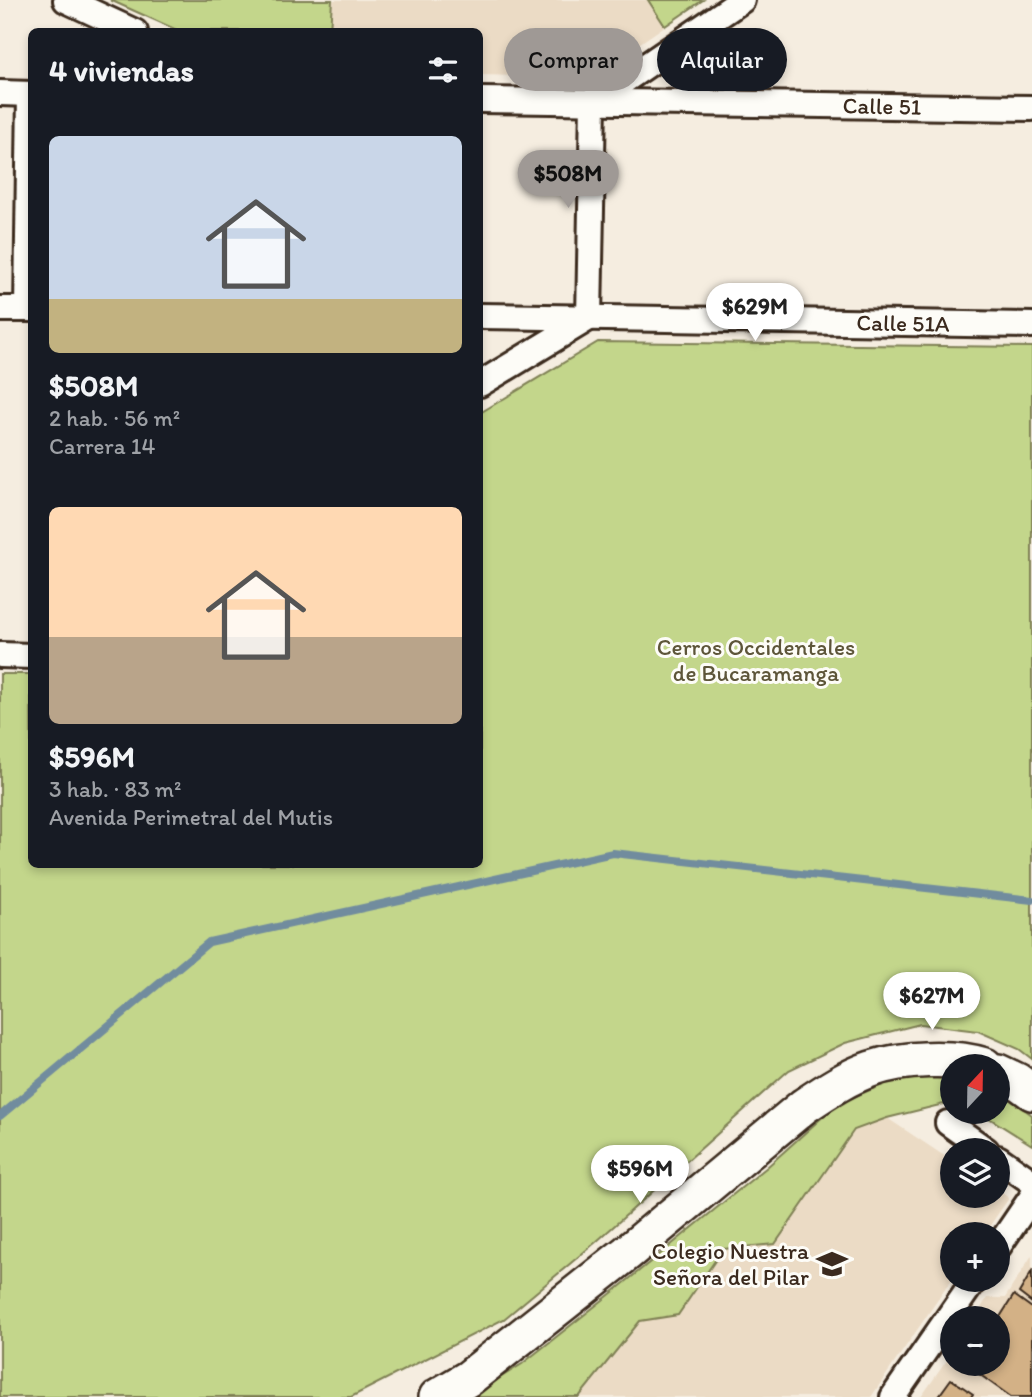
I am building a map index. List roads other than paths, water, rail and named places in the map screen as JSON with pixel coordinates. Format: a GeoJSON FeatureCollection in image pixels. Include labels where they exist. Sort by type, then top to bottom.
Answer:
{"type":"FeatureCollection","features":[{"type":"Feature","properties":{"kind":"street"},"geometry":{"type":"LineString","coordinates":[[66,0],[126,28]]}},
{"type":"Feature","properties":{"kind":"street"},"geometry":{"type":"LineString","coordinates":[[483,382],[589,318],[593,102],[743,0]]}},
{"type":"Feature","properties":{"kind":"street"},"geometry":{"type":"LineString","coordinates":[[0,93],[28,94]]}},
{"type":"Feature","properties":{"kind":"street","name":"Calle 51"},"geometry":{"type":"LineString","coordinates":[[483,100],[1032,108]]}},
{"type":"Feature","properties":{"kind":"street"},"geometry":{"type":"LineString","coordinates":[[0,309],[28,309]]}},
{"type":"Feature","properties":{"kind":"street","name":"Calle 51A"},"geometry":{"type":"LineString","coordinates":[[483,316],[1032,325]]}},
{"type":"Feature","properties":{"kind":"street"},"geometry":{"type":"LineString","coordinates":[[0,655],[28,656]]}},
{"type":"Feature","properties":{"kind":"street"},"geometry":{"type":"LineString","coordinates":[[437,1397],[469,1378],[627,1253],[804,1107],[830,1089],[872,1069],[907,1062],[940,1060]]}},
{"type":"Feature","properties":{"kind":"street"},"geometry":{"type":"LineString","coordinates":[[1010,1078],[1032,1092]]}},
{"type":"Feature","properties":{"kind":"street"},"geometry":{"type":"LineString","coordinates":[[949,1124],[969,1138]]}},
{"type":"Feature","properties":{"kind":"street"},"geometry":{"type":"LineString","coordinates":[[1010,1166],[1032,1182]]}},
{"type":"Feature","properties":{"kind":"street"},"geometry":{"type":"LineString","coordinates":[[1010,1229],[1032,1197]]}},
{"type":"Feature","properties":{"kind":"street"},"geometry":{"type":"LineString","coordinates":[[893,1397],[966,1292]]}},
{"type":"Feature","properties":{"kind":"waterway"},"geometry":{"type":"LineString","coordinates":[[0,1116],[209,942],[613,853],[1032,900]]}},
{"type":"Feature","properties":{"kind":"place","name":"Colegio Nuestra Señora del Pilar"},"geometry":{"type":"Point","coordinates":[832,1264]}},
{"type":"Feature","properties":{"kind":"park label","name":"Cerros Occidentales de Bucaramanga"},"geometry":{"type":"Point","coordinates":[756,660]}}]}
